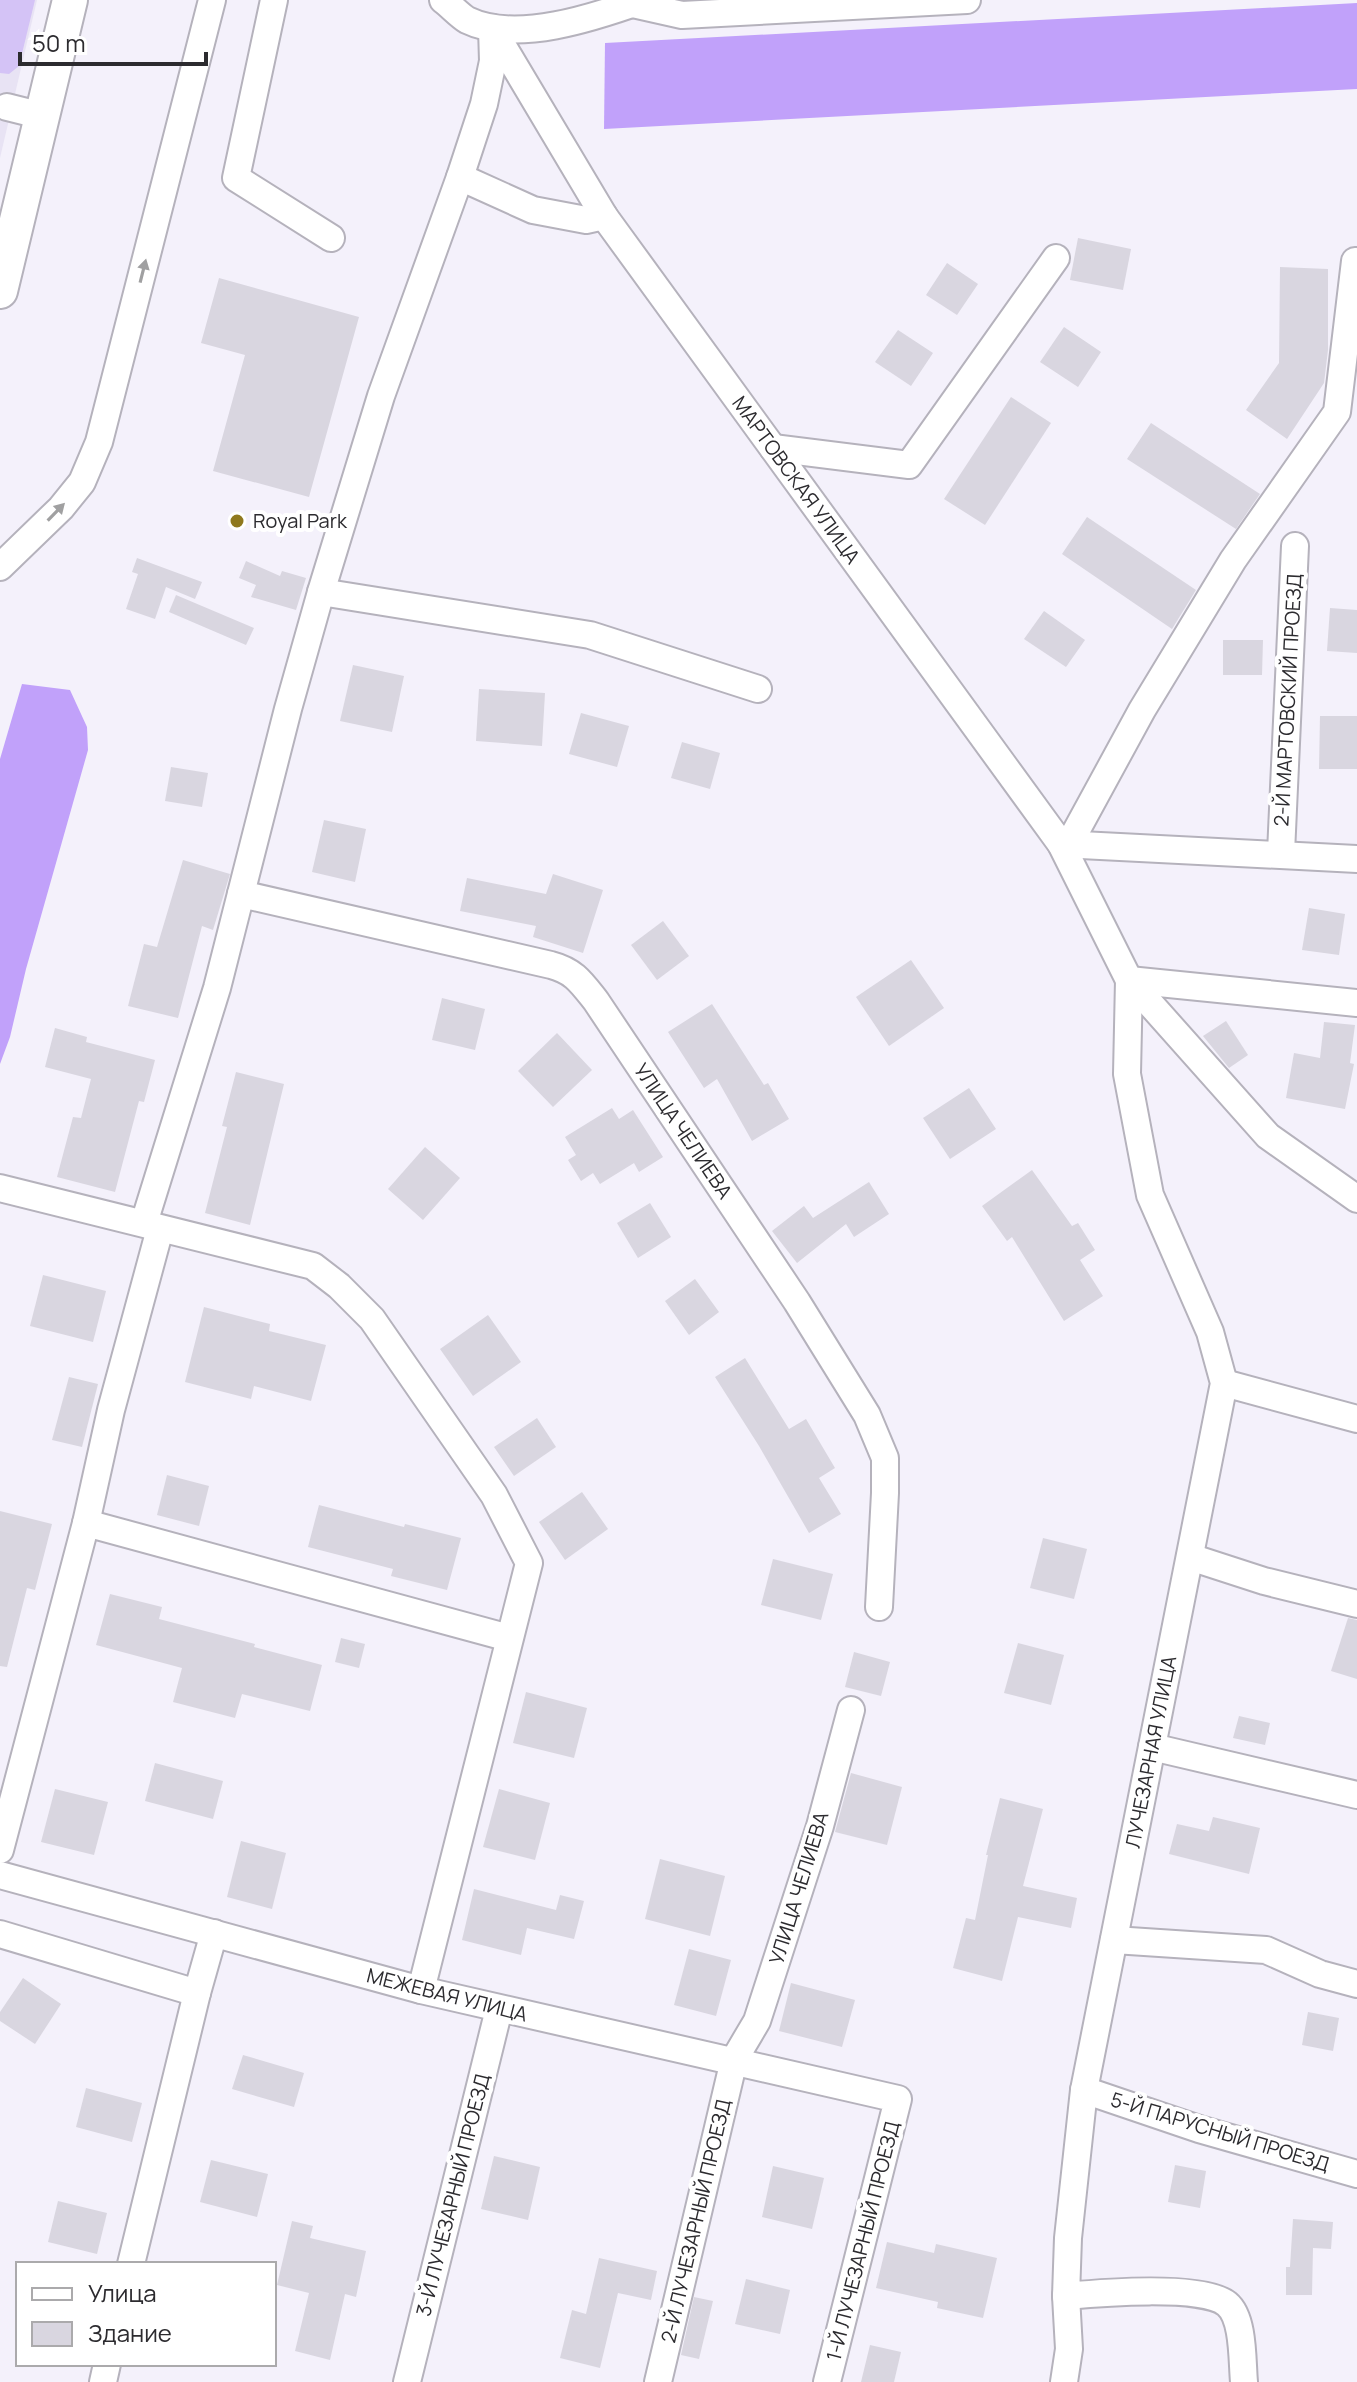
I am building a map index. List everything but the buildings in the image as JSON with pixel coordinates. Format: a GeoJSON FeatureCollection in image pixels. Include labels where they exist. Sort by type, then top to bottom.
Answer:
{"type":"FeatureCollection","features":[{"type":"Feature","properties":{"kind":"main road"},"geometry":{"type":"LineString","coordinates":[[0,291],[70,0]]}},
{"type":"Feature","properties":{"kind":"street"},"geometry":{"type":"LineString","coordinates":[[0,567],[61,508],[82,482],[99,442],[212,0]]}},
{"type":"Feature","properties":{"kind":"street"},"geometry":{"type":"LineString","coordinates":[[274,0],[236,178],[331,238]]}},
{"type":"Feature","properties":{"kind":"street"},"geometry":{"type":"LineString","coordinates":[[443,0],[466,19],[492,28],[543,27],[587,20],[638,2],[682,15],[967,0]]}},
{"type":"Feature","properties":{"kind":"street"},"geometry":{"type":"LineString","coordinates":[[0,1850],[86,1523],[152,1226],[288,709],[381,396],[484,104],[493,61],[492,28]]}},
{"type":"Feature","properties":{"kind":"street","name":"МАРТОВСКАЯ УЛИЦА"},"geometry":{"type":"LineString","coordinates":[[492,28],[604,216],[1065,844],[1129,980]]}},
{"type":"Feature","properties":{"kind":"street"},"geometry":{"type":"LineString","coordinates":[[7,107],[43,116]]}},
{"type":"Feature","properties":{"kind":"street"},"geometry":{"type":"LineString","coordinates":[[460,177],[533,210],[586,220],[604,216]]}},
{"type":"Feature","properties":{"kind":"street"},"geometry":{"type":"LineString","coordinates":[[773,448],[909,465],[1056,258]]}},
{"type":"Feature","properties":{"kind":"street"},"geometry":{"type":"LineString","coordinates":[[1355,261],[1337,412],[1233,560],[1065,844],[1357,859]]}},
{"type":"Feature","properties":{"kind":"street","name":"2-Й МАРТОВСКИЙ ПРОЕЗД"},"geometry":{"type":"LineString","coordinates":[[1281,853],[1295,546]]}},
{"type":"Feature","properties":{"kind":"street"},"geometry":{"type":"LineString","coordinates":[[321,592],[590,635],[758,689]]}},
{"type":"Feature","properties":{"kind":"street","name":"УЛИЦА ЧЕЛИЕВА"},"geometry":{"type":"LineString","coordinates":[[241,894],[551,965],[566,969],[579,979],[797,1302],[867,1415],[885,1458],[879,1607]]}},
{"type":"Feature","properties":{"kind":"street"},"geometry":{"type":"LineString","coordinates":[[1129,980],[1357,1003]]}},
{"type":"Feature","properties":{"kind":"street"},"geometry":{"type":"LineString","coordinates":[[1129,980],[1268,1136],[1357,1199]]}},
{"type":"Feature","properties":{"kind":"street","name":"ЛУЧЕЗАРНАЯ УЛИЦА"},"geometry":{"type":"LineString","coordinates":[[1064,2382],[1069,2349],[1066,2296],[1068,2238],[1084,2090],[1224,1383],[1210,1332],[1150,1195],[1127,1074],[1129,980]]}},
{"type":"Feature","properties":{"kind":"street"},"geometry":{"type":"LineString","coordinates":[[0,1188],[313,1266],[339,1286],[372,1319],[494,1495],[529,1563],[421,1990]]}},
{"type":"Feature","properties":{"kind":"street"},"geometry":{"type":"LineString","coordinates":[[1224,1383],[1357,1419]]}},
{"type":"Feature","properties":{"kind":"street"},"geometry":{"type":"LineString","coordinates":[[86,1523],[509,1638]]}},
{"type":"Feature","properties":{"kind":"street"},"geometry":{"type":"LineString","coordinates":[[1190,1557],[1264,1581],[1357,1604]]}},
{"type":"Feature","properties":{"kind":"street","name":"УЛИЦА ЧЕЛИЕВА"},"geometry":{"type":"LineString","coordinates":[[734,2060],[757,2021],[820,1826],[851,1710]]}},
{"type":"Feature","properties":{"kind":"street"},"geometry":{"type":"LineString","coordinates":[[1152,1747],[1357,1795]]}},
{"type":"Feature","properties":{"kind":"street","name":"МЕЖЕВАЯ УЛИЦА"},"geometry":{"type":"LineString","coordinates":[[0,1875],[421,1990],[898,2099]]}},
{"type":"Feature","properties":{"kind":"street"},"geometry":{"type":"LineString","coordinates":[[131,2262],[214,1933]]}},
{"type":"Feature","properties":{"kind":"street"},"geometry":{"type":"LineString","coordinates":[[0,1934],[197,1993]]}},
{"type":"Feature","properties":{"kind":"street"},"geometry":{"type":"LineString","coordinates":[[1114,1940],[1266,1950],[1320,1974],[1357,1984]]}},
{"type":"Feature","properties":{"kind":"street","name":"3-Й ЛУЧЕЗАРНЫЙ ПРОЕЗД"},"geometry":{"type":"LineString","coordinates":[[407,2382],[499,2009]]}},
{"type":"Feature","properties":{"kind":"street","name":"2-Й ЛУЧЕЗАРНЫЙ ПРОЕЗД"},"geometry":{"type":"LineString","coordinates":[[658,2382],[734,2060]]}},
{"type":"Feature","properties":{"kind":"street","name":"5-Й ПАРУСНЫЙ ПРОЕЗД"},"geometry":{"type":"LineString","coordinates":[[1084,2090],[1199,2129],[1357,2174]]}},
{"type":"Feature","properties":{"kind":"street","name":"1-Й ЛУЧЕЗАРНЫЙ ПРОЕЗД"},"geometry":{"type":"LineString","coordinates":[[827,2382],[898,2099]]}},
{"type":"Feature","properties":{"kind":"street"},"geometry":{"type":"LineString","coordinates":[[1066,2296],[1114,2291],[1162,2292],[1204,2295],[1227,2304],[1238,2322],[1244,2382]]}},
{"type":"Feature","properties":{"kind":"shaded area"},"geometry":{"type":"Polygon","coordinates":[[[0,0],[37,0],[0,158],[0,0]]]}},
{"type":"Feature","properties":{"kind":"shaded area"},"geometry":{"type":"Polygon","coordinates":[[[0,0],[35,0],[19,66],[9,74],[0,73],[0,0]]]}},
{"type":"Feature","properties":{"kind":"shaded area"},"geometry":{"type":"Polygon","coordinates":[[[1357,3],[1357,89],[604,129],[605,43],[1357,3]]]}},
{"type":"Feature","properties":{"kind":"shaded area"},"geometry":{"type":"Polygon","coordinates":[[[22,684],[70,690],[87,727],[88,750],[0,1064],[0,759],[22,684]]]}},
{"type":"Feature","properties":{"kind":"place","name":"Royal Park"},"geometry":{"type":"Point","coordinates":[237,521]}}]}
